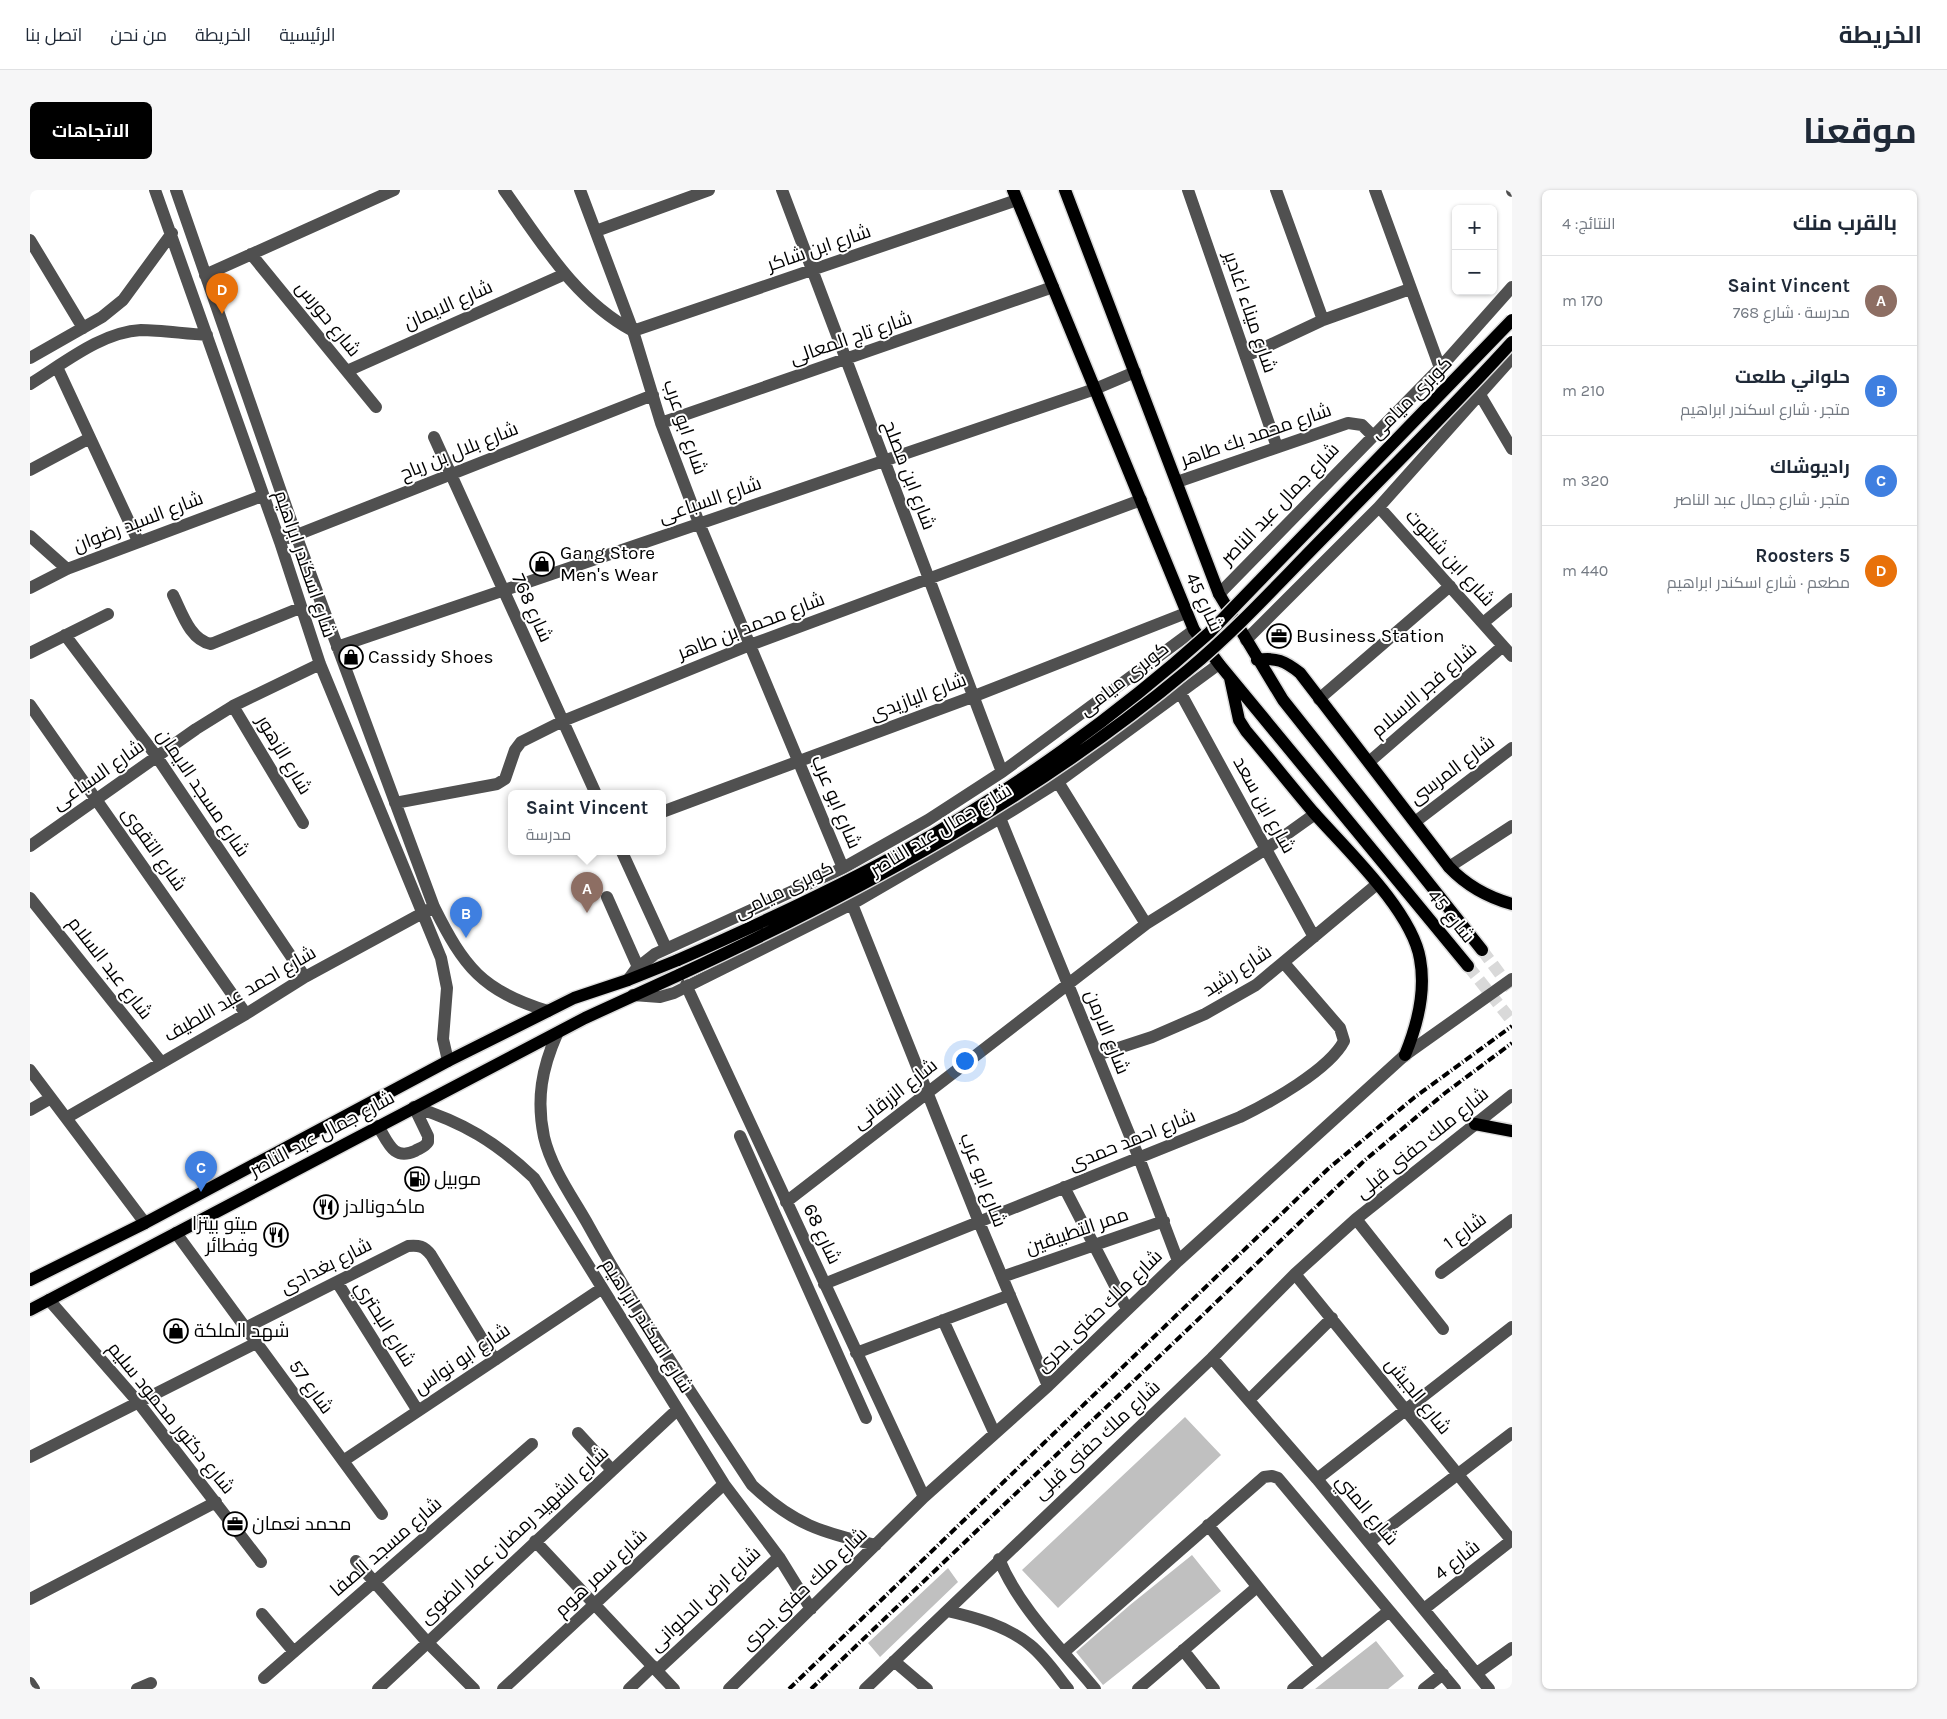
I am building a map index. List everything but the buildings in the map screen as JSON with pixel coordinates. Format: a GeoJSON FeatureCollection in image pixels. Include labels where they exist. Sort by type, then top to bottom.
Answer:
{"type":"FeatureCollection","features":[{"type":"Feature","properties":{"kind":"main road","name":"شارع 45"},"geometry":{"type":"LineString","coordinates":[[1065,190],[1219,594],[1257,660],[1283,700],[1482,950]]}},
{"type":"Feature","properties":{"kind":"main road","name":"شارع 45"},"geometry":{"type":"LineString","coordinates":[[1015,195],[1194,630],[1218,664],[1230,676],[1468,966]]}},
{"type":"Feature","properties":{"kind":"main road","name":"كوبرى ميامى"},"geometry":{"type":"LineString","coordinates":[[678,960],[771,919],[904,851],[1070,745],[1178,661],[1209,633],[1512,320]]}},
{"type":"Feature","properties":{"kind":"main road","name":"كوبرى ميامى"},"geometry":{"type":"LineString","coordinates":[[683,980],[910,860],[956,833],[1092,742],[1217,645],[1468,390],[1512,342]]}},
{"type":"Feature","properties":{"kind":"main road"},"geometry":{"type":"LineString","coordinates":[[1257,660],[1272,658],[1286,662],[1300,673],[1449,867],[1464,883],[1512,904]]}},
{"type":"Feature","properties":{"kind":"main road"},"geometry":{"type":"LineString","coordinates":[[1230,676],[1240,720],[1246,731],[1376,884],[1399,913],[1413,935],[1420,958],[1422,980],[1414,1033],[1405,1055]]}},
{"type":"Feature","properties":{"kind":"main road","name":"شارع جمال عبد الناصر"},"geometry":{"type":"LineString","coordinates":[[30,1280],[145,1223],[448,1061],[574,998],[628,980],[678,960]]}},
{"type":"Feature","properties":{"kind":"main road","name":"شارع جمال عبد الناصر"},"geometry":{"type":"LineString","coordinates":[[30,1310],[414,1107],[633,995],[683,980]]}},
{"type":"Feature","properties":{"kind":"main road"},"geometry":{"type":"LineString","coordinates":[[1475,1124],[1512,1131]]}},
{"type":"Feature","properties":{"kind":"street","name":"شارع اسكندر ابراهيم"},"geometry":{"type":"LineString","coordinates":[[155,190],[172,233],[262,496],[280,542],[300,608],[320,664],[429,910],[460,956],[478,975],[499,991],[522,1003],[548,1011]]}},
{"type":"Feature","properties":{"kind":"street","name":"شارع اسكندر ابراهيم"},"geometry":{"type":"LineString","coordinates":[[176,190],[296,535],[396,803],[429,910],[445,973],[447,1003],[443,1039],[448,1061]]}},
{"type":"Feature","properties":{"kind":"street"},"geometry":{"type":"LineString","coordinates":[[205,274],[394,190]]}},
{"type":"Feature","properties":{"kind":"street"},"geometry":{"type":"LineString","coordinates":[[504,190],[565,274],[596,308],[633,331]]}},
{"type":"Feature","properties":{"kind":"street","name":"شارع ابو عرب"},"geometry":{"type":"LineString","coordinates":[[580,190],[633,331],[661,423],[699,523],[843,868]]}},
{"type":"Feature","properties":{"kind":"street"},"geometry":{"type":"LineString","coordinates":[[596,231],[709,190]]}},
{"type":"Feature","properties":{"kind":"street","name":"شارع ابن مصلح"},"geometry":{"type":"LineString","coordinates":[[782,190],[972,697],[1002,772]]}},
{"type":"Feature","properties":{"kind":"street","name":"شارع ميناء اغادير"},"geometry":{"type":"LineString","coordinates":[[1188,190],[1277,447]]}},
{"type":"Feature","properties":{"kind":"street"},"geometry":{"type":"LineString","coordinates":[[1276,190],[1323,320]]}},
{"type":"Feature","properties":{"kind":"street"},"geometry":{"type":"LineString","coordinates":[[1376,190],[1440,368]]}},
{"type":"Feature","properties":{"kind":"street","name":"شارع ابن شاكر"},"geometry":{"type":"LineString","coordinates":[[633,331],[812,270],[1015,195]]}},
{"type":"Feature","properties":{"kind":"street"},"geometry":{"type":"LineString","coordinates":[[30,358],[102,317],[123,300],[172,233]]}},
{"type":"Feature","properties":{"kind":"street"},"geometry":{"type":"LineString","coordinates":[[30,240],[83,328]]}},
{"type":"Feature","properties":{"kind":"street","name":"شارع حورس"},"geometry":{"type":"LineString","coordinates":[[251,254],[376,407]]}},
{"type":"Feature","properties":{"kind":"street","name":"شارع الايمان"},"geometry":{"type":"LineString","coordinates":[[347,371],[565,274]]}},
{"type":"Feature","properties":{"kind":"street","name":"شارع تاج المعالى"},"geometry":{"type":"LineString","coordinates":[[661,423],[1053,287]]}},
{"type":"Feature","properties":{"kind":"street","name":"شارع جمال عبد الناصر"},"geometry":{"type":"LineString","coordinates":[[1219,594],[1440,368],[1512,287]]}},
{"type":"Feature","properties":{"kind":"street"},"geometry":{"type":"LineString","coordinates":[[1246,356],[1323,320],[1410,288]]}},
{"type":"Feature","properties":{"kind":"street"},"geometry":{"type":"LineString","coordinates":[[30,384],[118,334],[142,330],[207,335]]}},
{"type":"Feature","properties":{"kind":"street"},"geometry":{"type":"LineString","coordinates":[[1246,640],[1379,507],[1512,358]]}},
{"type":"Feature","properties":{"kind":"street"},"geometry":{"type":"LineString","coordinates":[[57,367],[138,541]]}},
{"type":"Feature","properties":{"kind":"street","name":"شارع السباعى"},"geometry":{"type":"LineString","coordinates":[[337,647],[1095,389],[1135,372]]}},
{"type":"Feature","properties":{"kind":"street"},"geometry":{"type":"LineString","coordinates":[[1479,393],[1512,449]]}},
{"type":"Feature","properties":{"kind":"street","name":"شارع بلال بن رباح"},"geometry":{"type":"LineString","coordinates":[[280,542],[653,395]]}},
{"type":"Feature","properties":{"kind":"street","name":"شارع محمد بك طاهر"},"geometry":{"type":"LineString","coordinates":[[1177,482],[1348,423],[1362,425],[1373,436]]}},
{"type":"Feature","properties":{"kind":"street","name":"شارع 768"},"geometry":{"type":"LineString","coordinates":[[434,437],[594,790]]}},
{"type":"Feature","properties":{"kind":"street"},"geometry":{"type":"LineString","coordinates":[[30,470],[90,438]]}},
{"type":"Feature","properties":{"kind":"street","name":"شارع السيد رضوان"},"geometry":{"type":"LineString","coordinates":[[30,588],[67,569],[262,496]]}},
{"type":"Feature","properties":{"kind":"street","name":"شارع محمد بن طاهر"},"geometry":{"type":"LineString","coordinates":[[396,803],[497,784],[505,779],[515,750],[521,742],[563,720],[750,645],[1141,500]]}},
{"type":"Feature","properties":{"kind":"street","name":"شارع ابن شلتوت"},"geometry":{"type":"LineString","coordinates":[[1379,507],[1508,651]]}},
{"type":"Feature","properties":{"kind":"street"},"geometry":{"type":"LineString","coordinates":[[30,536],[67,569]]}},
{"type":"Feature","properties":{"kind":"street"},"geometry":{"type":"LineString","coordinates":[[1319,700],[1450,586]]}},
{"type":"Feature","properties":{"kind":"street"},"geometry":{"type":"LineString","coordinates":[[173,595],[193,633],[201,642],[212,644],[300,608]]}},
{"type":"Feature","properties":{"kind":"street"},"geometry":{"type":"LineString","coordinates":[[1483,623],[1512,599]]}},
{"type":"Feature","properties":{"kind":"street","name":"شارع اليازيدى"},"geometry":{"type":"LineString","coordinates":[[666,811],[972,697],[1186,613]]}},
{"type":"Feature","properties":{"kind":"street"},"geometry":{"type":"LineString","coordinates":[[30,653],[108,614]]}},
{"type":"Feature","properties":{"kind":"street","name":"شارع جمال عبد الناصر"},"geometry":{"type":"LineString","coordinates":[[628,980],[638,967],[666,948],[843,868],[928,820],[1002,772],[1194,630]]}},
{"type":"Feature","properties":{"kind":"street","name":"شارع مسجد الايمان"},"geometry":{"type":"LineString","coordinates":[[65,635],[157,757],[305,977]]}},
{"type":"Feature","properties":{"kind":"street","name":"شارع فجر الاسلام"},"geometry":{"type":"LineString","coordinates":[[1369,762],[1508,651]]}},
{"type":"Feature","properties":{"kind":"street","name":"شارع السباعى"},"geometry":{"type":"LineString","coordinates":[[30,846],[196,729],[233,706],[320,664]]}},
{"type":"Feature","properties":{"kind":"street","name":"شارع جمال عبد الناصر"},"geometry":{"type":"LineString","coordinates":[[683,980],[852,904],[1000,818],[1058,782],[1218,664]]}},
{"type":"Feature","properties":{"kind":"street","name":"شارع ابن سعد"},"geometry":{"type":"LineString","coordinates":[[1180,692],[1314,936]]}},
{"type":"Feature","properties":{"kind":"street","name":"شارع التقوى"},"geometry":{"type":"LineString","coordinates":[[30,705],[246,1014]]}},
{"type":"Feature","properties":{"kind":"street","name":"شارع الزهور"},"geometry":{"type":"LineString","coordinates":[[233,706],[303,823]]}},
{"type":"Feature","properties":{"kind":"street","name":"شارع المرسى"},"geometry":{"type":"LineString","coordinates":[[1415,822],[1512,748]]}},
{"type":"Feature","properties":{"kind":"street"},"geometry":{"type":"LineString","coordinates":[[1058,782],[1146,924]]}},
{"type":"Feature","properties":{"kind":"street","name":"شارع الزرقانى"},"geometry":{"type":"LineString","coordinates":[[786,1202],[1146,924],[1266,848],[1315,814]]}},
{"type":"Feature","properties":{"kind":"street","name":"شارع الارمن"},"geometry":{"type":"LineString","coordinates":[[1000,818],[1164,1221],[1178,1261]]}},
{"type":"Feature","properties":{"kind":"street"},"geometry":{"type":"LineString","coordinates":[[1449,867],[1512,826]]}},
{"type":"Feature","properties":{"kind":"street"},"geometry":{"type":"LineString","coordinates":[[623,855],[666,948]]}},
{"type":"Feature","properties":{"kind":"street","name":"شارع رشيد"},"geometry":{"type":"LineString","coordinates":[[1097,1055],[1152,1037],[1206,1014],[1256,985],[1376,884]]}},
{"type":"Feature","properties":{"kind":"street"},"geometry":{"type":"LineString","coordinates":[[607,897],[638,967]]}},
{"type":"Feature","properties":{"kind":"street","name":"شارع عبد السلام"},"geometry":{"type":"LineString","coordinates":[[30,898],[161,1062]]}},
{"type":"Feature","properties":{"kind":"street","name":"شارع ابو عرب"},"geometry":{"type":"LineString","coordinates":[[852,904],[929,1092],[979,1222],[1048,1386]]}},
{"type":"Feature","properties":{"kind":"street","name":"شارع احمد عبد اللطيف"},"geometry":{"type":"LineString","coordinates":[[66,1118],[246,1014],[305,977],[429,910]]}},
{"type":"Feature","properties":{"kind":"street","name":"شارع احمد حمدى"},"geometry":{"type":"LineString","coordinates":[[824,1284],[1240,1117],[1274,1100],[1308,1076],[1340,1048],[1344,1041],[1340,1028],[1284,963]]}},
{"type":"Feature","properties":{"kind":"street","name":"شارع ملك حفنى بحرى"},"geometry":{"type":"LineString","coordinates":[[729,1689],[924,1497],[994,1432],[1048,1386],[1178,1261],[1405,1055],[1512,979]]}},
{"type":"Feature","properties":{"kind":"street","name":"شارع 68"},"geometry":{"type":"LineString","coordinates":[[683,980],[924,1497]]}},
{"type":"Feature","properties":{"kind":"street","name":"شارع اسكندر ابراهيم"},"geometry":{"type":"LineString","coordinates":[[557,1034],[546,1058],[540,1085],[544,1139],[554,1164],[621,1285],[752,1485],[772,1504],[794,1520],[820,1531],[876,1545]]}},
{"type":"Feature","properties":{"kind":"street"},"geometry":{"type":"LineString","coordinates":[[30,1070],[145,1223]]}},
{"type":"Feature","properties":{"kind":"street","name":"شارع ملك حفنى قبلى"},"geometry":{"type":"LineString","coordinates":[[865,1689],[999,1559],[1212,1358],[1295,1274],[1356,1220],[1512,1095]]}},
{"type":"Feature","properties":{"kind":"street"},"geometry":{"type":"LineString","coordinates":[[30,1110],[51,1098]]}},
{"type":"Feature","properties":{"kind":"street","name":"شارع اسكندر ابراهيم"},"geometry":{"type":"LineString","coordinates":[[414,1107],[467,1127],[491,1141],[534,1178],[601,1289],[724,1484],[779,1556],[811,1609]]}},
{"type":"Feature","properties":{"kind":"street"},"geometry":{"type":"LineString","coordinates":[[378,1126],[397,1153],[407,1154],[425,1146],[428,1142],[428,1136],[414,1107]]}},
{"type":"Feature","properties":{"kind":"street"},"geometry":{"type":"LineString","coordinates":[[740,1136],[866,1418]]}},
{"type":"Feature","properties":{"kind":"street"},"geometry":{"type":"LineString","coordinates":[[762,1186],[776,1180]]}},
{"type":"Feature","properties":{"kind":"street"},"geometry":{"type":"LineString","coordinates":[[1064,1188],[1127,1309]]}},
{"type":"Feature","properties":{"kind":"street","name":"شارع ملك حفنى قبلى"},"geometry":{"type":"LineString","coordinates":[[1356,1220],[1443,1329]]}},
{"type":"Feature","properties":{"kind":"street","name":"شارع 1"},"geometry":{"type":"LineString","coordinates":[[1441,1273],[1512,1220]]}},
{"type":"Feature","properties":{"kind":"street","name":"ممر التطبيقين"},"geometry":{"type":"LineString","coordinates":[[1002,1277],[1164,1221]]}},
{"type":"Feature","properties":{"kind":"street","name":"شارع 57"},"geometry":{"type":"LineString","coordinates":[[176,1233],[382,1514]]}},
{"type":"Feature","properties":{"kind":"street","name":"شارع بغدادى"},"geometry":{"type":"LineString","coordinates":[[245,1328],[408,1246],[417,1245],[426,1248],[495,1360]]}},
{"type":"Feature","properties":{"kind":"street","name":"شارع الجيش"},"geometry":{"type":"LineString","coordinates":[[1295,1274],[1512,1541]]}},
{"type":"Feature","properties":{"kind":"street","name":"شارع البحتري"},"geometry":{"type":"LineString","coordinates":[[337,1282],[418,1411]]}},
{"type":"Feature","properties":{"kind":"street","name":"شارع ابو نواس"},"geometry":{"type":"LineString","coordinates":[[343,1461],[601,1289]]}},
{"type":"Feature","properties":{"kind":"street"},"geometry":{"type":"LineString","coordinates":[[835,1349],[853,1348],[943,1320],[1010,1295]]}},
{"type":"Feature","properties":{"kind":"street","name":"شارع دكتور محمود سليم"},"geometry":{"type":"LineString","coordinates":[[49,1300],[138,1402],[261,1562]]}},
{"type":"Feature","properties":{"kind":"street"},"geometry":{"type":"LineString","coordinates":[[1250,1400],[1332,1318]]}},
{"type":"Feature","properties":{"kind":"street"},"geometry":{"type":"LineString","coordinates":[[943,1320],[994,1432]]}},
{"type":"Feature","properties":{"kind":"street"},"geometry":{"type":"LineString","coordinates":[[1317,1479],[1512,1327]]}},
{"type":"Feature","properties":{"kind":"street"},"geometry":{"type":"LineString","coordinates":[[30,1457],[256,1343]]}},
{"type":"Feature","properties":{"kind":"street","name":"شارع المني"},"geometry":{"type":"LineString","coordinates":[[1212,1358],[1317,1479],[1490,1689]]}},
{"type":"Feature","properties":{"kind":"street","name":"شارع الشهيد رمضان عمار الضوى"},"geometry":{"type":"LineString","coordinates":[[378,1689],[677,1410]]}},
{"type":"Feature","properties":{"kind":"street"},"geometry":{"type":"LineString","coordinates":[[578,1433],[612,1470]]}},
{"type":"Feature","properties":{"kind":"street"},"geometry":{"type":"LineString","coordinates":[[1369,1542],[1512,1433]]}},
{"type":"Feature","properties":{"kind":"street","name":"شارع مسجد الصفا"},"geometry":{"type":"LineString","coordinates":[[264,1678],[532,1444]]}},
{"type":"Feature","properties":{"kind":"street"},"geometry":{"type":"LineString","coordinates":[[1064,1652],[1264,1477],[1272,1476],[1278,1478],[1455,1689]]}},
{"type":"Feature","properties":{"kind":"street","name":"شارع سمر هوم"},"geometry":{"type":"LineString","coordinates":[[503,1689],[724,1484]]}},
{"type":"Feature","properties":{"kind":"street"},"geometry":{"type":"LineString","coordinates":[[735,1500],[752,1485]]}},
{"type":"Feature","properties":{"kind":"street"},"geometry":{"type":"LineString","coordinates":[[30,1599],[216,1502]]}},
{"type":"Feature","properties":{"kind":"street"},"geometry":{"type":"LineString","coordinates":[[1208,1525],[1321,1666]]}},
{"type":"Feature","properties":{"kind":"street"},"geometry":{"type":"LineString","coordinates":[[535,1541],[674,1689]]}},
{"type":"Feature","properties":{"kind":"street","name":"شارع 4"},"geometry":{"type":"LineString","coordinates":[[1424,1608],[1512,1541]]}},
{"type":"Feature","properties":{"kind":"street","name":"شارع ارض الحلوانى"},"geometry":{"type":"LineString","coordinates":[[629,1689],[655,1668],[779,1556]]}},
{"type":"Feature","properties":{"kind":"street"},"geometry":{"type":"LineString","coordinates":[[999,1559],[1014,1589],[1094,1689]]}},
{"type":"Feature","properties":{"kind":"street"},"geometry":{"type":"LineString","coordinates":[[356,1561],[427,1642],[474,1689]]}},
{"type":"Feature","properties":{"kind":"street"},"geometry":{"type":"LineString","coordinates":[[1138,1689],[1257,1587]]}},
{"type":"Feature","properties":{"kind":"street"},"geometry":{"type":"LineString","coordinates":[[1293,1689],[1389,1610]]}},
{"type":"Feature","properties":{"kind":"street"},"geometry":{"type":"LineString","coordinates":[[947,1611],[973,1617],[1019,1637],[1043,1658],[1068,1689]]}},
{"type":"Feature","properties":{"kind":"street"},"geometry":{"type":"LineString","coordinates":[[262,1614],[294,1652]]}},
{"type":"Feature","properties":{"kind":"street"},"geometry":{"type":"LineString","coordinates":[[1477,1673],[1512,1648]]}},
{"type":"Feature","properties":{"kind":"street"},"geometry":{"type":"LineString","coordinates":[[1183,1650],[1214,1689]]}},
{"type":"Feature","properties":{"kind":"street"},"geometry":{"type":"LineString","coordinates":[[894,1661],[927,1689]]}},
{"type":"Feature","properties":{"kind":"street"},"geometry":{"type":"LineString","coordinates":[[1424,1689],[1443,1674]]}},
{"type":"Feature","properties":{"kind":"street"},"geometry":{"type":"LineString","coordinates":[[30,1683],[34,1689]]}},
{"type":"Feature","properties":{"kind":"street"},"geometry":{"type":"LineString","coordinates":[[137,1689],[151,1683]]}},
{"type":"Feature","properties":{"kind":"tunnel"},"geometry":{"type":"LineString","coordinates":[[1482,950],[1512,990]]}},
{"type":"Feature","properties":{"kind":"tunnel"},"geometry":{"type":"LineString","coordinates":[[1468,966],[1512,1021]]}},
{"type":"Feature","properties":{"kind":"railway"},"geometry":{"type":"LineString","coordinates":[[789,1689],[1329,1168],[1415,1097],[1512,1026]]}},
{"type":"Feature","properties":{"kind":"railway"},"geometry":{"type":"LineString","coordinates":[[811,1689],[1364,1161],[1445,1093],[1512,1043]]}},
{"type":"Feature","properties":{"kind":"place","name":"5 Roosters"},"geometry":{"type":"Point","coordinates":[222,314]}},
{"type":"Feature","properties":{"kind":"place","name":"Gang Store Men's Wear"},"geometry":{"type":"Point","coordinates":[542,564]}},
{"type":"Feature","properties":{"kind":"place","name":"Business Station"},"geometry":{"type":"Point","coordinates":[1279,636]}},
{"type":"Feature","properties":{"kind":"place","name":"Cassidy Shoes"},"geometry":{"type":"Point","coordinates":[351,657]}},
{"type":"Feature","properties":{"kind":"place","name":"Saint Vincent"},"geometry":{"type":"Point","coordinates":[587,913]}},
{"type":"Feature","properties":{"kind":"place","name":"حلواني طلعت"},"geometry":{"type":"Point","coordinates":[466,938]}},
{"type":"Feature","properties":{"kind":"place","name":"موبيل"},"geometry":{"type":"Point","coordinates":[417,1179]}},
{"type":"Feature","properties":{"kind":"place","name":"راديوشاك"},"geometry":{"type":"Point","coordinates":[201,1192]}},
{"type":"Feature","properties":{"kind":"place","name":"ماكدونالدز"},"geometry":{"type":"Point","coordinates":[326,1207]}},
{"type":"Feature","properties":{"kind":"place","name":"ميتو بيتزا وفطائر"},"geometry":{"type":"Point","coordinates":[276,1235]}},
{"type":"Feature","properties":{"kind":"place","name":"شهد الملكة"},"geometry":{"type":"Point","coordinates":[176,1331]}},
{"type":"Feature","properties":{"kind":"place","name":"محمد نعمان"},"geometry":{"type":"Point","coordinates":[235,1524]}}]}
